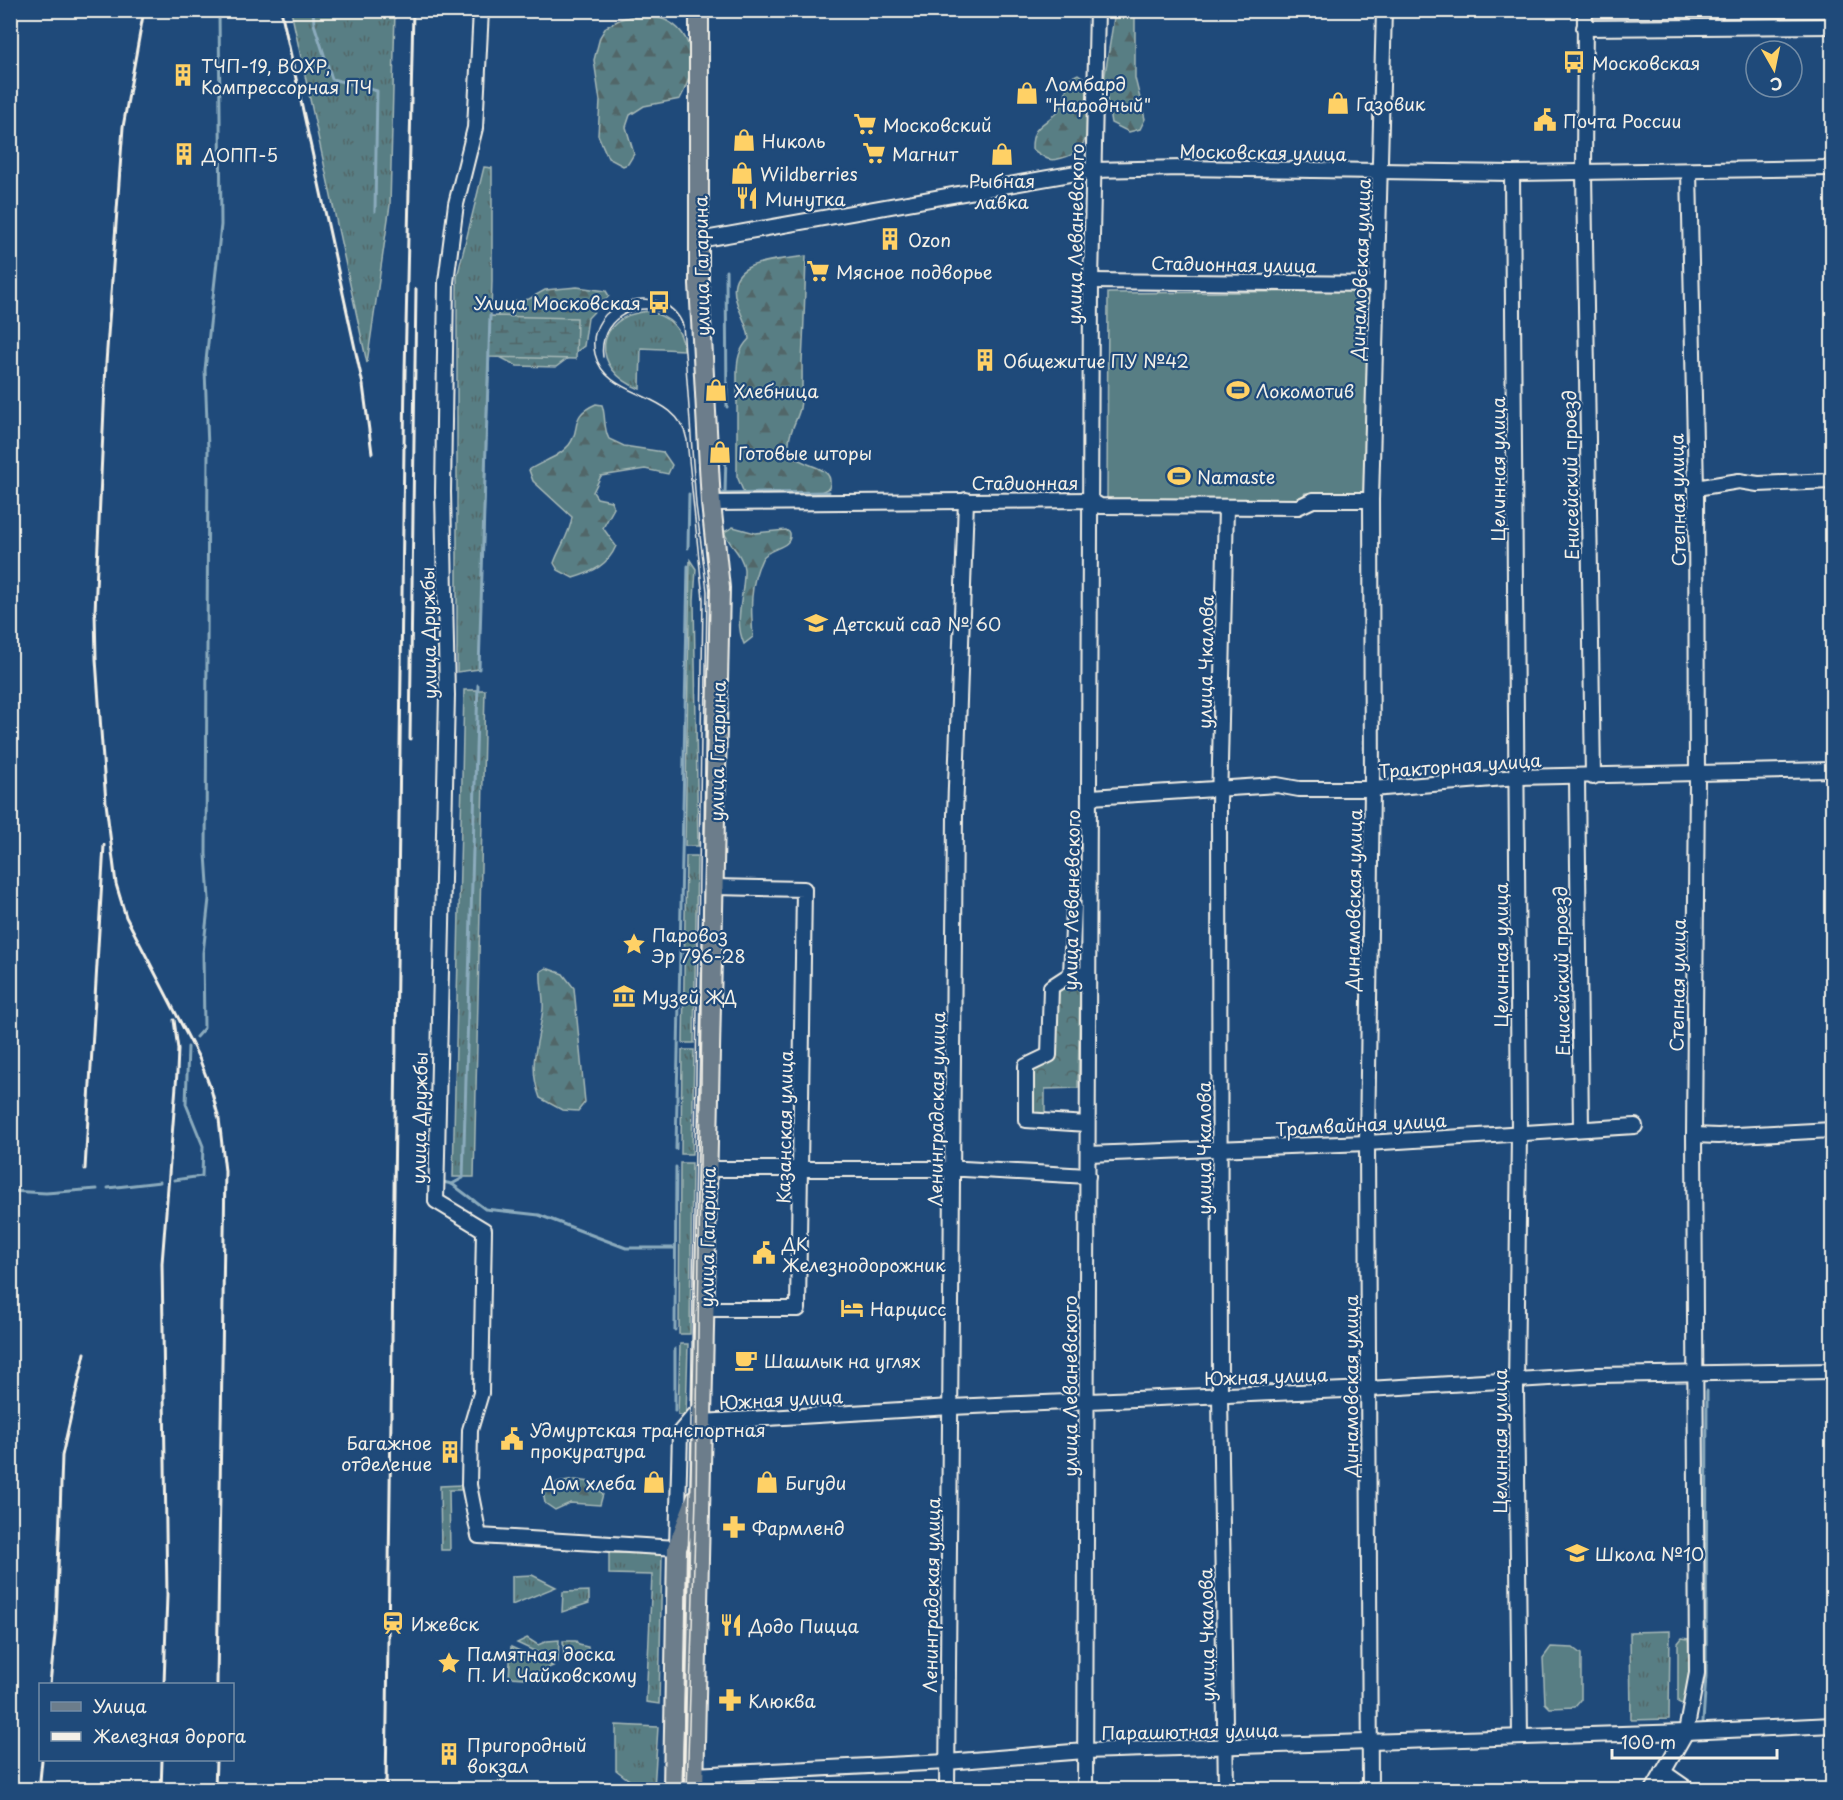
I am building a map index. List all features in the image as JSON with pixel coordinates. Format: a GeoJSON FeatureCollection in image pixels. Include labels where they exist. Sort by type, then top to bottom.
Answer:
{"type":"FeatureCollection","features":[{"type":"Feature","properties":{"kind":"main road","name":"улица Гагарина"},"geometry":{"type":"LineString","coordinates":[[694,1782],[720,588],[711,503],[699,240],[699,10]]}},
{"type":"Feature","properties":{"kind":"main road","name":"улица Гагарина"},"geometry":{"type":"LineString","coordinates":[[673,1790],[677,1548],[700,1492]]}},
{"type":"Feature","properties":{"kind":"street","name":"улица Дружбы"},"geometry":{"type":"LineString","coordinates":[[481,10],[475,128],[456,204],[446,282],[443,492],[447,695],[436,1202],[484,1230],[480,1393],[470,1430],[469,1485],[479,1536],[677,1548]]}},
{"type":"Feature","properties":{"kind":"street","name":"улица Леваневского"},"geometry":{"type":"LineString","coordinates":[[1085,1790],[1087,1124],[1091,796],[1091,281],[1097,10]]}},
{"type":"Feature","properties":{"kind":"street","name":"Динамовская улица"},"geometry":{"type":"LineString","coordinates":[[1370,1790],[1368,1143],[1372,789],[1371,500],[1384,10]]}},
{"type":"Feature","properties":{"kind":"street","name":"Енисейский проезд"},"geometry":{"type":"LineString","coordinates":[[1585,10],[1584,172],[1593,777]]}},
{"type":"Feature","properties":{"kind":"street"},"geometry":{"type":"LineString","coordinates":[[1584,28],[1833,26]]}},
{"type":"Feature","properties":{"kind":"street","name":"Московская улица"},"geometry":{"type":"LineString","coordinates":[[699,240],[1093,170],[1512,173],[1833,168]]}},
{"type":"Feature","properties":{"kind":"street","name":"Степная улица"},"geometry":{"type":"LineString","coordinates":[[1653,1790],[1686,1732],[1697,1672],[1694,1135],[1697,773],[1696,488],[1689,171]]}},
{"type":"Feature","properties":{"kind":"street","name":"Целинная улица"},"geometry":{"type":"LineString","coordinates":[[1512,173],[1519,1133],[1516,1380],[1520,1737]]}},
{"type":"Feature","properties":{"kind":"street","name":"Стадионная улица"},"geometry":{"type":"LineString","coordinates":[[1091,281],[1376,284]]}},
{"type":"Feature","properties":{"kind":"street"},"geometry":{"type":"LineString","coordinates":[[1696,488],[1739,481],[1758,484],[1833,481]]}},
{"type":"Feature","properties":{"kind":"street","name":"Ленинградская улица"},"geometry":{"type":"LineString","coordinates":[[947,1790],[955,814],[966,500]]}},
{"type":"Feature","properties":{"kind":"street","name":"Стадионная"},"geometry":{"type":"LineString","coordinates":[[711,503],[1090,500],[1100,506],[1298,507],[1312,500],[1371,500]]}},
{"type":"Feature","properties":{"kind":"street","name":"улица Чкалова"},"geometry":{"type":"LineString","coordinates":[[1226,507],[1220,790],[1220,1395],[1226,1790]]}},
{"type":"Feature","properties":{"kind":"street","name":"Тракторная улица"},"geometry":{"type":"LineString","coordinates":[[1091,796],[1277,785],[1299,789],[1372,789],[1516,777],[1833,770]]}},
{"type":"Feature","properties":{"kind":"street","name":"Енисейский проезд"},"geometry":{"type":"LineString","coordinates":[[1577,777],[1581,1129]]}},
{"type":"Feature","properties":{"kind":"street","name":"Казанская улица"},"geometry":{"type":"LineString","coordinates":[[705,1308],[798,1309],[802,1169],[804,889],[714,887]]}},
{"type":"Feature","properties":{"kind":"street"},"geometry":{"type":"LineString","coordinates":[[1071,974],[1074,907]]}},
{"type":"Feature","properties":{"kind":"street"},"geometry":{"type":"LineString","coordinates":[[1087,1124],[1026,1120],[1026,1066],[1050,1055],[1051,987],[1071,974],[1088,975]]}},
{"type":"Feature","properties":{"kind":"street","name":"Трамвайная улица"},"geometry":{"type":"LineString","coordinates":[[1088,1154],[1368,1143],[1635,1125]]}},
{"type":"Feature","properties":{"kind":"street"},"geometry":{"type":"LineString","coordinates":[[1694,1135],[1718,1136],[1833,1130]]}},
{"type":"Feature","properties":{"kind":"street"},"geometry":{"type":"LineString","coordinates":[[709,1169],[952,1169],[1088,1176]]}},
{"type":"Feature","properties":{"kind":"street","name":"Южная улица"},"geometry":{"type":"LineString","coordinates":[[703,1413],[951,1407],[1368,1389],[1598,1375],[1833,1371]]}},
{"type":"Feature","properties":{"kind":"street"},"geometry":{"type":"LineString","coordinates":[[677,1548],[680,1432],[703,1413]]}},
{"type":"Feature","properties":{"kind":"street","name":"Парашютная улица"},"geometry":{"type":"LineString","coordinates":[[694,1782],[1085,1751],[1370,1743],[1833,1725]]}},
{"type":"Feature","properties":{"kind":"street"},"geometry":{"type":"LineString","coordinates":[[1663,1772],[1689,1790]]}},
{"type":"Feature","properties":{"kind":"green space"},"geometry":{"type":"Polygon","coordinates":[[[291,11],[395,11],[390,205],[367,363],[291,11]]]}},
{"type":"Feature","properties":{"kind":"green space"},"geometry":{"type":"Polygon","coordinates":[[[1115,11],[1135,11],[1135,78],[1145,119],[1140,129],[1129,132],[1111,123],[1104,81],[1115,11]]]}},
{"type":"Feature","properties":{"kind":"green space"},"geometry":{"type":"Polygon","coordinates":[[[644,14],[660,18],[673,25],[682,34],[688,44],[691,57],[690,70],[680,99],[644,106],[630,115],[626,127],[634,154],[628,164],[623,166],[608,158],[598,135],[600,101],[594,60],[600,37],[606,27],[621,19],[644,14]]]}},
{"type":"Feature","properties":{"kind":"green space"},"geometry":{"type":"Polygon","coordinates":[[[1078,74],[1084,78],[1090,100],[1090,125],[1087,136],[1073,154],[1048,159],[1032,149],[1034,134],[1061,107],[1068,79],[1078,74]]]}},
{"type":"Feature","properties":{"kind":"green space"},"geometry":{"type":"Polygon","coordinates":[[[484,167],[492,168],[492,281],[479,669],[457,672],[457,277],[484,167]]]}},
{"type":"Feature","properties":{"kind":"green space"},"geometry":{"type":"Polygon","coordinates":[[[806,256],[802,397],[789,443],[791,452],[796,458],[826,473],[830,479],[829,488],[813,496],[746,498],[737,476],[737,364],[739,355],[749,339],[736,300],[734,286],[738,276],[756,264],[806,256]]]}},
{"type":"Feature","properties":{"kind":"green space"},"geometry":{"type":"Polygon","coordinates":[[[577,287],[606,291],[609,296],[588,318],[584,346],[556,367],[517,366],[496,355],[494,331],[499,309],[503,304],[529,299],[545,290],[577,287]]]}},
{"type":"Feature","properties":{"kind":"green space","name":"Локомотив"},"geometry":{"type":"Polygon","coordinates":[[[1365,291],[1368,296],[1367,492],[1305,493],[1300,500],[1107,502],[1108,293],[1365,291]]]}},
{"type":"Feature","properties":{"kind":"green space"},"geometry":{"type":"Polygon","coordinates":[[[648,311],[662,316],[673,324],[683,342],[684,350],[641,348],[640,389],[612,370],[606,357],[605,345],[608,333],[617,323],[630,315],[648,311]]]}},
{"type":"Feature","properties":{"kind":"green space"},"geometry":{"type":"Polygon","coordinates":[[[490,316],[577,318],[576,359],[489,357],[490,316]]]}},
{"type":"Feature","properties":{"kind":"green space"},"geometry":{"type":"Polygon","coordinates":[[[596,404],[602,405],[609,439],[624,446],[663,452],[672,465],[668,474],[645,469],[601,476],[593,492],[597,498],[611,501],[614,508],[603,528],[616,546],[609,558],[599,567],[573,578],[558,570],[554,563],[567,535],[572,517],[533,481],[529,470],[565,449],[573,439],[582,413],[596,404]]]}},
{"type":"Feature","properties":{"kind":"green space"},"geometry":{"type":"Polygon","coordinates":[[[733,527],[755,533],[786,530],[790,533],[790,538],[784,545],[762,559],[755,578],[752,598],[753,637],[744,644],[739,616],[744,569],[741,559],[724,532],[733,527]]]}},
{"type":"Feature","properties":{"kind":"green space"},"geometry":{"type":"Polygon","coordinates":[[[690,560],[696,569],[694,600],[698,846],[685,846],[690,560]]]}},
{"type":"Feature","properties":{"kind":"green space"},"geometry":{"type":"Polygon","coordinates":[[[464,690],[485,690],[474,1177],[453,1177],[464,690]]]}},
{"type":"Feature","properties":{"kind":"green space"},"geometry":{"type":"Polygon","coordinates":[[[686,856],[697,856],[694,1043],[683,1043],[686,856]]]}},
{"type":"Feature","properties":{"kind":"green space"},"geometry":{"type":"Polygon","coordinates":[[[546,968],[563,974],[574,988],[585,1102],[578,1111],[562,1110],[540,1098],[536,1086],[534,1063],[543,1009],[541,971],[546,968]]]}},
{"type":"Feature","properties":{"kind":"green space"},"geometry":{"type":"Polygon","coordinates":[[[1066,983],[1080,983],[1078,1088],[1045,1089],[1045,1120],[1030,1118],[1031,1067],[1056,1047],[1055,990],[1066,983]]]}},
{"type":"Feature","properties":{"kind":"green space"},"geometry":{"type":"Polygon","coordinates":[[[682,1050],[694,1050],[692,1154],[681,1154],[682,1050]]]}},
{"type":"Feature","properties":{"kind":"green space"},"geometry":{"type":"Polygon","coordinates":[[[680,1163],[692,1163],[690,1334],[679,1334],[680,1163]]]}},
{"type":"Feature","properties":{"kind":"green space"},"geometry":{"type":"Polygon","coordinates":[[[680,1344],[688,1344],[686,1415],[678,1415],[680,1344]]]}},
{"type":"Feature","properties":{"kind":"green space"},"geometry":{"type":"Polygon","coordinates":[[[575,1480],[591,1482],[603,1494],[600,1505],[570,1503],[555,1510],[545,1503],[543,1492],[551,1484],[575,1480]]]}},
{"type":"Feature","properties":{"kind":"green space"},"geometry":{"type":"Polygon","coordinates":[[[461,1485],[461,1490],[449,1490],[450,1550],[441,1550],[440,1486],[461,1485]]]}},
{"type":"Feature","properties":{"kind":"green space"},"geometry":{"type":"Polygon","coordinates":[[[609,1553],[662,1554],[659,1704],[646,1702],[652,1575],[609,1574],[609,1553]]]}},
{"type":"Feature","properties":{"kind":"green space"},"geometry":{"type":"Polygon","coordinates":[[[532,1575],[556,1587],[512,1605],[512,1576],[532,1575]]]}},
{"type":"Feature","properties":{"kind":"green space"},"geometry":{"type":"Polygon","coordinates":[[[589,1591],[589,1603],[562,1612],[563,1592],[589,1591]]]}},
{"type":"Feature","properties":{"kind":"green space"},"geometry":{"type":"Polygon","coordinates":[[[1670,1631],[1669,1719],[1631,1720],[1630,1632],[1670,1631]]]}},
{"type":"Feature","properties":{"kind":"green space"},"geometry":{"type":"Polygon","coordinates":[[[527,1638],[538,1645],[547,1641],[559,1640],[558,1662],[517,1643],[527,1638]]]}},
{"type":"Feature","properties":{"kind":"green space"},"geometry":{"type":"Polygon","coordinates":[[[1682,1638],[1688,1639],[1692,1663],[1690,1690],[1684,1705],[1678,1702],[1678,1643],[1682,1638]]]}},
{"type":"Feature","properties":{"kind":"green space"},"geometry":{"type":"Polygon","coordinates":[[[563,1641],[576,1641],[579,1645],[588,1647],[588,1660],[564,1659],[563,1641]]]}},
{"type":"Feature","properties":{"kind":"green space"},"geometry":{"type":"Polygon","coordinates":[[[511,1647],[553,1666],[526,1678],[509,1677],[511,1647]]]}},
{"type":"Feature","properties":{"kind":"green space"},"geometry":{"type":"Polygon","coordinates":[[[1551,1647],[1573,1648],[1581,1654],[1581,1700],[1575,1707],[1550,1708],[1545,1703],[1543,1658],[1551,1647]]]}},
{"type":"Feature","properties":{"kind":"green space"},"geometry":{"type":"Polygon","coordinates":[[[616,1725],[658,1727],[654,1789],[641,1789],[616,1770],[616,1725]]]}},
{"type":"Feature","properties":{"kind":"waterway"},"geometry":{"type":"LineString","coordinates":[[196,1037],[204,1028],[203,953],[209,899],[206,854],[208,448],[205,370],[221,225],[219,10]]}},
{"type":"Feature","properties":{"kind":"waterway"},"geometry":{"type":"LineString","coordinates":[[313,10],[314,24],[332,79],[377,91],[375,211]]}},
{"type":"Feature","properties":{"kind":"waterway"},"geometry":{"type":"LineString","coordinates":[[726,271],[727,407]]}},
{"type":"Feature","properties":{"kind":"waterway"},"geometry":{"type":"LineString","coordinates":[[479,669],[490,316]]}},
{"type":"Feature","properties":{"kind":"waterway"},"geometry":{"type":"LineString","coordinates":[[725,494],[726,453]]}},
{"type":"Feature","properties":{"kind":"waterway"},"geometry":{"type":"LineString","coordinates":[[717,494],[829,492]]}},
{"type":"Feature","properties":{"kind":"waterway"},"geometry":{"type":"LineString","coordinates":[[688,548],[689,494]]}},
{"type":"Feature","properties":{"kind":"waterway"},"geometry":{"type":"LineString","coordinates":[[676,1149],[688,566]]}},
{"type":"Feature","properties":{"kind":"waterway"},"geometry":{"type":"LineString","coordinates":[[443,1182],[452,1184],[463,1178],[478,685]]}},
{"type":"Feature","properties":{"kind":"waterway"},"geometry":{"type":"LineString","coordinates":[[174,1180],[202,1176],[203,1146],[186,1104],[188,1047]]}},
{"type":"Feature","properties":{"kind":"waterway"},"geometry":{"type":"LineString","coordinates":[[675,1330],[676,1167]]}},
{"type":"Feature","properties":{"kind":"waterway"},"geometry":{"type":"LineString","coordinates":[[108,1188],[160,1182]]}},
{"type":"Feature","properties":{"kind":"waterway"},"geometry":{"type":"LineString","coordinates":[[452,1184],[485,1209],[539,1215],[626,1248],[674,1248]]}},
{"type":"Feature","properties":{"kind":"waterway"},"geometry":{"type":"LineString","coordinates":[[10,1191],[46,1193],[97,1189]]}},
{"type":"Feature","properties":{"kind":"waterway"},"geometry":{"type":"LineString","coordinates":[[675,1349],[675,1411]]}},
{"type":"Feature","properties":{"kind":"waterway"},"geometry":{"type":"LineString","coordinates":[[1703,1722],[1706,1676],[1707,1391]]}},
{"type":"Feature","properties":{"kind":"tram line"},"geometry":{"type":"LineString","coordinates":[[682,1790],[690,1486],[703,599],[687,440],[681,424],[657,403],[613,380],[602,369],[595,354],[595,336],[601,320],[612,309],[627,302],[643,299],[659,302],[673,310],[683,325],[696,505],[707,591],[696,1498],[687,1790]]}},
{"type":"Feature","properties":{"kind":"tram line"},"geometry":{"type":"LineString","coordinates":[[603,357],[606,333],[620,317],[641,309],[665,313]]}},
{"type":"Feature","properties":{"kind":"railway"},"geometry":{"type":"LineString","coordinates":[[144,10],[123,127],[106,363],[95,612],[96,659],[106,803],[116,884],[126,917],[199,1058],[219,1119],[225,1171],[217,1683]]}},
{"type":"Feature","properties":{"kind":"railway"},"geometry":{"type":"LineString","coordinates":[[281,10],[363,385],[372,453]]}},
{"type":"Feature","properties":{"kind":"railway"},"geometry":{"type":"LineString","coordinates":[[386,1790],[405,372],[413,10]]}},
{"type":"Feature","properties":{"kind":"railway"},"geometry":{"type":"LineString","coordinates":[[410,739],[416,289]]}},
{"type":"Feature","properties":{"kind":"railway"},"geometry":{"type":"LineString","coordinates":[[85,1169],[104,845]]}},
{"type":"Feature","properties":{"kind":"railway"},"geometry":{"type":"LineString","coordinates":[[164,1683],[167,1595],[162,1263],[177,1073],[178,1049],[174,1020]]}},
{"type":"Feature","properties":{"kind":"railway"},"geometry":{"type":"LineString","coordinates":[[50,1683],[56,1625],[62,1456],[85,1353]]}},
{"type":"Feature","properties":{"kind":"railway"},"geometry":{"type":"LineString","coordinates":[[39,1790],[42,1761]]}},
{"type":"Feature","properties":{"kind":"railway"},"geometry":{"type":"LineString","coordinates":[[161,1790],[162,1761]]}},
{"type":"Feature","properties":{"kind":"railway"},"geometry":{"type":"LineString","coordinates":[[215,1790],[216,1761]]}},
{"type":"Feature","properties":{"kind":"place","name":"Московская"},"geometry":{"type":"Point","coordinates":[1574,62]}},
{"type":"Feature","properties":{"kind":"place","name":"ТЧП-19, ВОХР, Компрессорная ПЧ"},"geometry":{"type":"Point","coordinates":[183,75]}},
{"type":"Feature","properties":{"kind":"place","name":"Ломбард \"Народный\""},"geometry":{"type":"Point","coordinates":[1027,93]}},
{"type":"Feature","properties":{"kind":"place","name":"Газовик"},"geometry":{"type":"Point","coordinates":[1338,103]}},
{"type":"Feature","properties":{"kind":"place","name":"Почта России"},"geometry":{"type":"Point","coordinates":[1545,120]}},
{"type":"Feature","properties":{"kind":"place","name":"Московский"},"geometry":{"type":"Point","coordinates":[865,124]}},
{"type":"Feature","properties":{"kind":"place","name":"Николь"},"geometry":{"type":"Point","coordinates":[744,140]}},
{"type":"Feature","properties":{"kind":"place","name":"Магнит"},"geometry":{"type":"Point","coordinates":[874,153]}},
{"type":"Feature","properties":{"kind":"place","name":"ДОПП-5"},"geometry":{"type":"Point","coordinates":[184,154]}},
{"type":"Feature","properties":{"kind":"place","name":"Рыбная лавка"},"geometry":{"type":"Point","coordinates":[1002,154]}},
{"type":"Feature","properties":{"kind":"place","name":"Wildberries"},"geometry":{"type":"Point","coordinates":[742,173]}},
{"type":"Feature","properties":{"kind":"place","name":"Минутка"},"geometry":{"type":"Point","coordinates":[747,198]}},
{"type":"Feature","properties":{"kind":"place","name":"Ozon"},"geometry":{"type":"Point","coordinates":[890,239]}},
{"type":"Feature","properties":{"kind":"place","name":"Мясное подворье"},"geometry":{"type":"Point","coordinates":[818,271]}},
{"type":"Feature","properties":{"kind":"place","name":"Улица Московская"},"geometry":{"type":"Point","coordinates":[659,302]}},
{"type":"Feature","properties":{"kind":"place","name":"Общежитие ПУ №42"},"geometry":{"type":"Point","coordinates":[985,360]}},
{"type":"Feature","properties":{"kind":"place","name":"Хлебница"},"geometry":{"type":"Point","coordinates":[716,390]}},
{"type":"Feature","properties":{"kind":"place","name":"Локомотив"},"geometry":{"type":"Point","coordinates":[1238,390]}},
{"type":"Feature","properties":{"kind":"place","name":"Готовые шторы"},"geometry":{"type":"Point","coordinates":[720,452]}},
{"type":"Feature","properties":{"kind":"place","name":"Namaste"},"geometry":{"type":"Point","coordinates":[1179,476]}},
{"type":"Feature","properties":{"kind":"place","name":"Детский сад № 60"},"geometry":{"type":"Point","coordinates":[816,623]}},
{"type":"Feature","properties":{"kind":"place","name":"Паровоз Эр 796-28"},"geometry":{"type":"Point","coordinates":[634,944]}},
{"type":"Feature","properties":{"kind":"place","name":"Музей ЖД"},"geometry":{"type":"Point","coordinates":[624,996]}},
{"type":"Feature","properties":{"kind":"place","name":"ДК Железнодорожник"},"geometry":{"type":"Point","coordinates":[764,1253]}},
{"type":"Feature","properties":{"kind":"place","name":"Нарцисс"},"geometry":{"type":"Point","coordinates":[852,1308]}},
{"type":"Feature","properties":{"kind":"place","name":"Шашлык на углях"},"geometry":{"type":"Point","coordinates":[746,1360]}},
{"type":"Feature","properties":{"kind":"place","name":"Удмуртская транспортная прокуратура"},"geometry":{"type":"Point","coordinates":[512,1439]}},
{"type":"Feature","properties":{"kind":"place","name":"Багажное отделение"},"geometry":{"type":"Point","coordinates":[450,1452]}},
{"type":"Feature","properties":{"kind":"place","name":"Дом хлеба"},"geometry":{"type":"Point","coordinates":[654,1482]}},
{"type":"Feature","properties":{"kind":"place","name":"Бигуди"},"geometry":{"type":"Point","coordinates":[767,1482]}},
{"type":"Feature","properties":{"kind":"place","name":"Фармленд"},"geometry":{"type":"Point","coordinates":[734,1527]}},
{"type":"Feature","properties":{"kind":"place","name":"Школа №10"},"geometry":{"type":"Point","coordinates":[1577,1553]}},
{"type":"Feature","properties":{"kind":"place","name":"Ижевск"},"geometry":{"type":"Point","coordinates":[393,1623]}},
{"type":"Feature","properties":{"kind":"place","name":"Додо Пицца"},"geometry":{"type":"Point","coordinates":[731,1625]}},
{"type":"Feature","properties":{"kind":"place","name":"Памятная доска П. И. Чайковскому"},"geometry":{"type":"Point","coordinates":[449,1663]}},
{"type":"Feature","properties":{"kind":"place","name":"Клюква"},"geometry":{"type":"Point","coordinates":[730,1700]}},
{"type":"Feature","properties":{"kind":"place","name":"Пригородный вокзал"},"geometry":{"type":"Point","coordinates":[449,1754]}}]}
